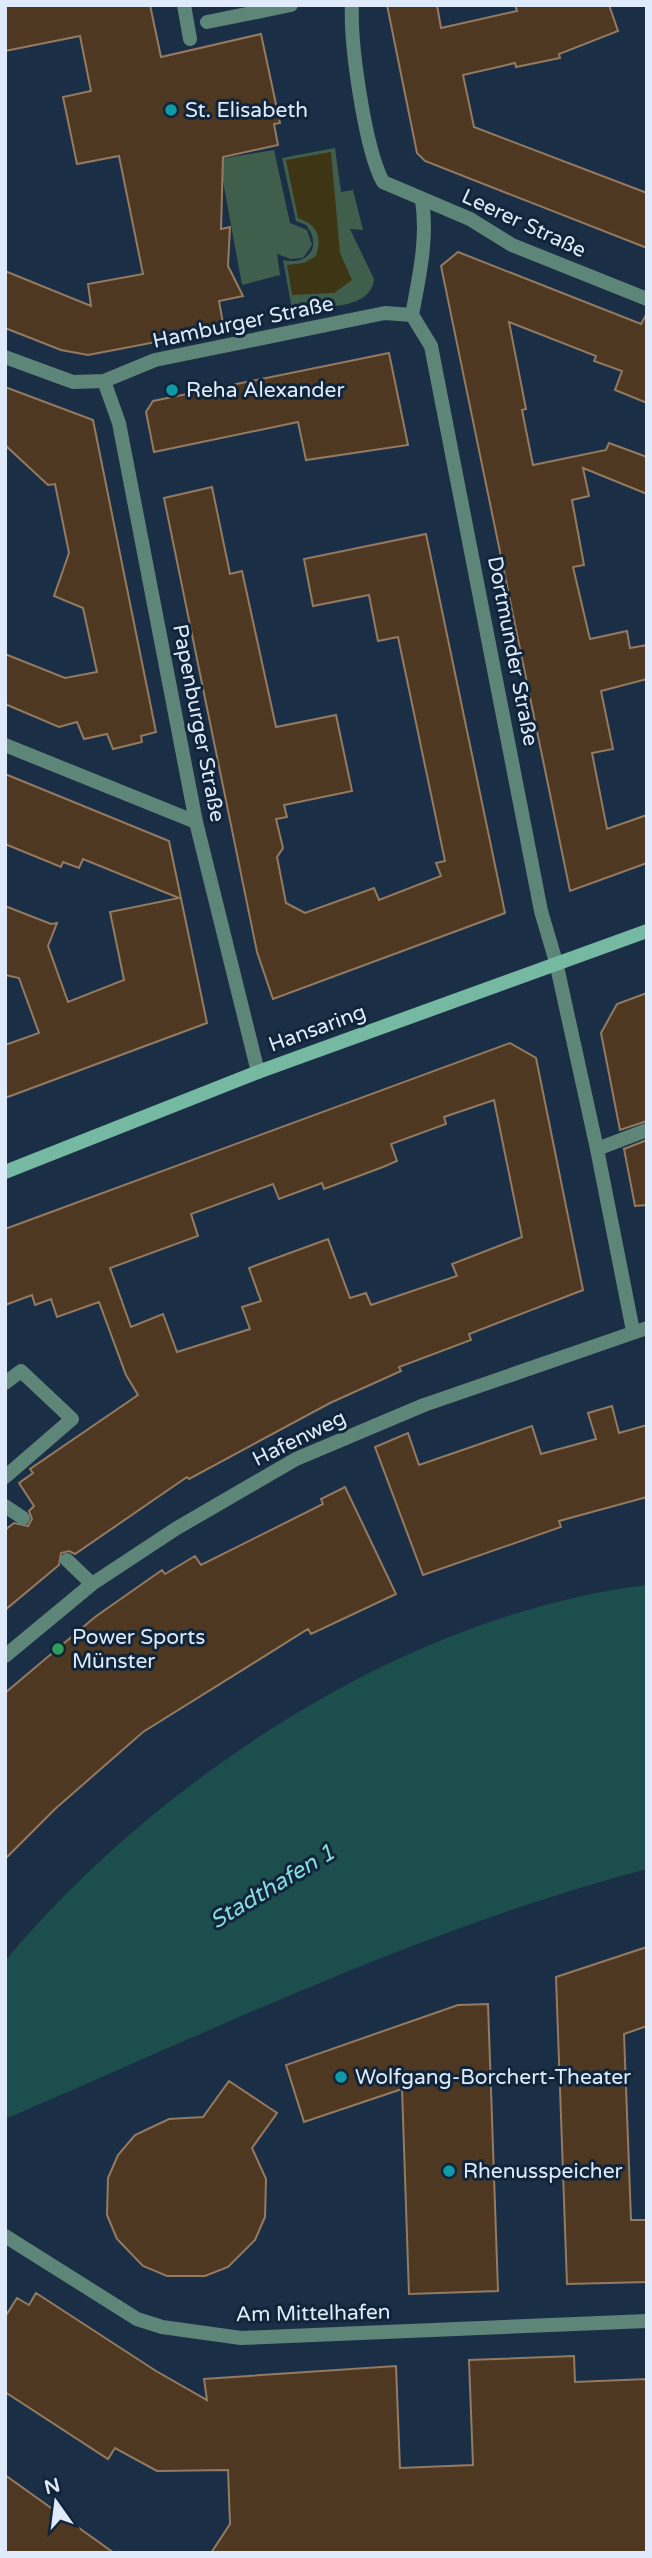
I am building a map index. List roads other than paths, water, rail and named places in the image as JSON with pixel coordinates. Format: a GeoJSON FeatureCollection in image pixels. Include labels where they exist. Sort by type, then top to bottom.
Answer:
{"type":"FeatureCollection","features":[{"type":"Feature","properties":{"kind":"main road","name":"Hansaring"},"geometry":{"type":"LineString","coordinates":[[5,1172],[258,1072],[647,931]]}},
{"type":"Feature","properties":{"kind":"street"},"geometry":{"type":"LineString","coordinates":[[184,5],[190,39]]}},
{"type":"Feature","properties":{"kind":"street"},"geometry":{"type":"LineString","coordinates":[[207,22],[291,5]]}},
{"type":"Feature","properties":{"kind":"street"},"geometry":{"type":"LineString","coordinates":[[352,5],[351,32],[378,173],[383,182],[422,200],[426,223],[424,247],[412,315]]}},
{"type":"Feature","properties":{"kind":"street","name":"Leerer Straße"},"geometry":{"type":"LineString","coordinates":[[422,200],[470,219],[512,245],[647,299]]}},
{"type":"Feature","properties":{"kind":"street","name":"Hamburger Straße"},"geometry":{"type":"LineString","coordinates":[[5,357],[73,382],[104,381],[155,360],[385,313],[412,315]]}},
{"type":"Feature","properties":{"kind":"street","name":"Dortmunder Straße"},"geometry":{"type":"LineString","coordinates":[[412,315],[431,346],[541,911],[556,962],[640,1330]]}},
{"type":"Feature","properties":{"kind":"street","name":"Papenburger Straße"},"geometry":{"type":"LineString","coordinates":[[104,381],[119,423],[196,822],[258,1072]]}},
{"type":"Feature","properties":{"kind":"street"},"geometry":{"type":"LineString","coordinates":[[5,745],[196,822]]}},
{"type":"Feature","properties":{"kind":"street"},"geometry":{"type":"LineString","coordinates":[[597,1149],[647,1130]]}},
{"type":"Feature","properties":{"kind":"street","name":"Hafenweg"},"geometry":{"type":"LineString","coordinates":[[5,1656],[92,1584],[177,1528],[296,1459],[424,1405],[640,1330]]}},
{"type":"Feature","properties":{"kind":"street"},"geometry":{"type":"LineString","coordinates":[[5,1383],[22,1371],[72,1419],[5,1477]]}},
{"type":"Feature","properties":{"kind":"street"},"geometry":{"type":"LineString","coordinates":[[5,1506],[23,1518]]}},
{"type":"Feature","properties":{"kind":"street"},"geometry":{"type":"LineString","coordinates":[[66,1560],[92,1584]]}},
{"type":"Feature","properties":{"kind":"street","name":"Am Mittelhafen"},"geometry":{"type":"LineString","coordinates":[[5,2236],[137,2319],[162,2327],[228,2336],[647,2321]]}},
{"type":"Feature","properties":{"kind":"water","name":"Stadthafen 1"},"geometry":{"type":"Polygon","coordinates":[[[647,1585],[647,1869],[564,1893],[402,1950],[5,2119],[5,1961],[67,1893],[136,1829],[212,1769],[293,1715],[379,1668],[467,1630],[557,1602],[647,1585]]]}},
{"type":"Feature","properties":{"kind":"place","name":"St. Elisabeth"},"geometry":{"type":"Point","coordinates":[171,110]}},
{"type":"Feature","properties":{"kind":"place","name":"Reha Alexander"},"geometry":{"type":"Point","coordinates":[172,390]}},
{"type":"Feature","properties":{"kind":"place","name":"Power Sports Münster"},"geometry":{"type":"Point","coordinates":[58,1649]}},
{"type":"Feature","properties":{"kind":"place","name":"Wolfgang-Borchert-Theater"},"geometry":{"type":"Point","coordinates":[341,2077]}},
{"type":"Feature","properties":{"kind":"place","name":"Rhenusspeicher"},"geometry":{"type":"Point","coordinates":[449,2171]}}]}
